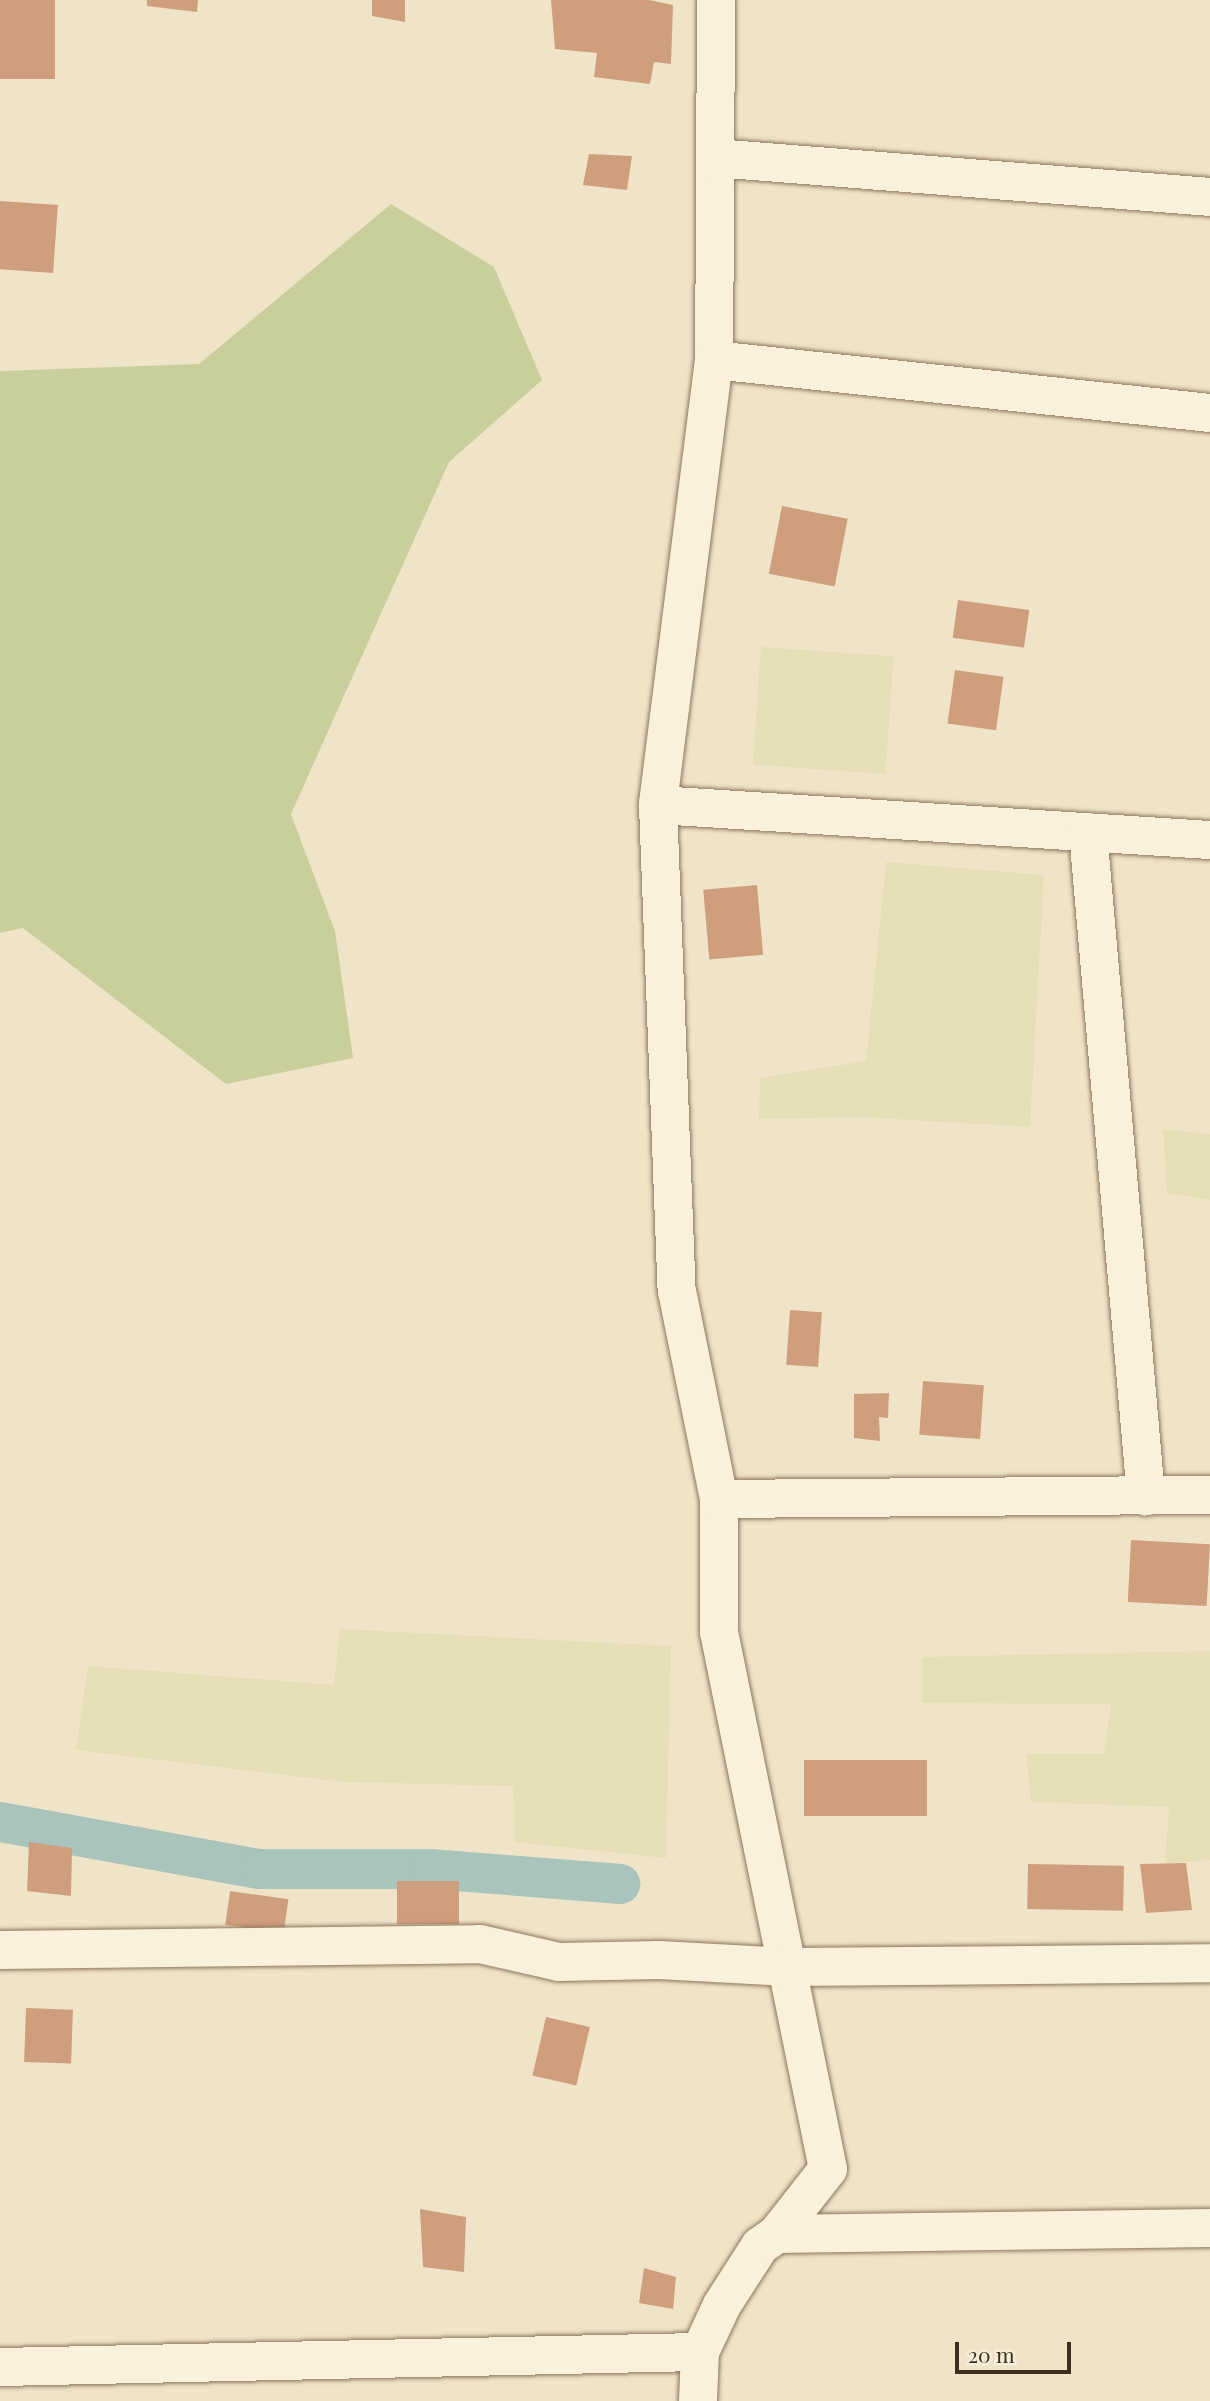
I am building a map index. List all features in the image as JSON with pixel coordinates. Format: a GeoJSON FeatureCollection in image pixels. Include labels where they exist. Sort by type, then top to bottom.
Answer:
{"type":"FeatureCollection","features":[{"type":"Feature","properties":{"kind":"street"},"geometry":{"type":"LineString","coordinates":[[698,2401],[700,2353],[722,2305],[760,2246],[777,2235],[828,2169],[719,1632],[719,1499],[677,1291],[657,805],[714,360],[716,0]]}},
{"type":"Feature","properties":{"kind":"street"},"geometry":{"type":"LineString","coordinates":[[715,158],[1210,197]]}},
{"type":"Feature","properties":{"kind":"street"},"geometry":{"type":"LineString","coordinates":[[714,360],[1210,413]]}},
{"type":"Feature","properties":{"kind":"street"},"geometry":{"type":"LineString","coordinates":[[657,805],[1210,840]]}},
{"type":"Feature","properties":{"kind":"street"},"geometry":{"type":"LineString","coordinates":[[1087,832],[1146,1496]]}},
{"type":"Feature","properties":{"kind":"street"},"geometry":{"type":"LineString","coordinates":[[719,1499],[1210,1495]]}},
{"type":"Feature","properties":{"kind":"street"},"geometry":{"type":"LineString","coordinates":[[0,1950],[480,1944],[559,1962],[789,1967],[1210,1963]]}},
{"type":"Feature","properties":{"kind":"street"},"geometry":{"type":"LineString","coordinates":[[777,2235],[1210,2228]]}},
{"type":"Feature","properties":{"kind":"street"},"geometry":{"type":"LineString","coordinates":[[0,2367],[700,2353]]}},
{"type":"Feature","properties":{"kind":"shaded area"},"geometry":{"type":"Polygon","coordinates":[[[761,647],[894,656],[885,774],[753,765],[761,647]]]}},
{"type":"Feature","properties":{"kind":"shaded area"},"geometry":{"type":"Polygon","coordinates":[[[886,862],[1044,875],[1030,1127],[859,1117],[759,1119],[760,1078],[866,1061],[886,862]]]}},
{"type":"Feature","properties":{"kind":"shaded area"},"geometry":{"type":"Polygon","coordinates":[[[1163,1129],[1210,1134],[1210,1200],[1167,1193],[1163,1129]]]}},
{"type":"Feature","properties":{"kind":"shaded area"},"geometry":{"type":"Polygon","coordinates":[[[340,1629],[671,1646],[666,1858],[515,1842],[513,1786],[344,1782],[76,1750],[88,1666],[334,1685],[340,1629]]]}},
{"type":"Feature","properties":{"kind":"shaded area"},"geometry":{"type":"Polygon","coordinates":[[[1210,1651],[1210,1860],[1165,1864],[1169,1807],[1031,1802],[1026,1754],[1104,1754],[1111,1704],[922,1703],[922,1657],[1210,1651]]]}},
{"type":"Feature","properties":{"kind":"green space"},"geometry":{"type":"Polygon","coordinates":[[[391,204],[494,267],[542,380],[449,462],[291,814],[335,931],[353,1058],[226,1084],[23,928],[0,933],[0,371],[199,364],[391,204]]]}},
{"type":"Feature","properties":{"kind":"building"},"geometry":{"type":"Polygon","coordinates":[[[0,0],[55,0],[55,79],[0,79],[0,0]]]}},
{"type":"Feature","properties":{"kind":"building"},"geometry":{"type":"Polygon","coordinates":[[[147,0],[198,0],[197,12],[147,6],[147,0]]]}},
{"type":"Feature","properties":{"kind":"building"},"geometry":{"type":"Polygon","coordinates":[[[372,0],[405,0],[405,22],[372,16],[372,0]]]}},
{"type":"Feature","properties":{"kind":"building"},"geometry":{"type":"Polygon","coordinates":[[[551,0],[649,0],[673,5],[671,64],[654,62],[650,84],[594,77],[597,53],[555,49],[551,0]]]}},
{"type":"Feature","properties":{"kind":"building"},"geometry":{"type":"Polygon","coordinates":[[[589,154],[632,156],[627,190],[583,185],[589,154]]]}},
{"type":"Feature","properties":{"kind":"building"},"geometry":{"type":"Polygon","coordinates":[[[0,201],[58,205],[53,273],[0,269],[0,201]]]}},
{"type":"Feature","properties":{"kind":"building"},"geometry":{"type":"Polygon","coordinates":[[[782,506],[848,519],[835,587],[769,574],[782,506]]]}},
{"type":"Feature","properties":{"kind":"building"},"geometry":{"type":"Polygon","coordinates":[[[958,600],[1029,610],[1024,648],[953,638],[958,600]]]}},
{"type":"Feature","properties":{"kind":"building"},"geometry":{"type":"Polygon","coordinates":[[[955,670],[1004,677],[996,730],[947,723],[955,670]]]}},
{"type":"Feature","properties":{"kind":"building"},"geometry":{"type":"Polygon","coordinates":[[[757,885],[763,955],[709,959],[703,890],[757,885]]]}},
{"type":"Feature","properties":{"kind":"building"},"geometry":{"type":"Polygon","coordinates":[[[790,1310],[822,1312],[818,1367],[786,1365],[790,1310]]]}},
{"type":"Feature","properties":{"kind":"building"},"geometry":{"type":"Polygon","coordinates":[[[923,1381],[984,1385],[980,1439],[919,1435],[923,1381]]]}},
{"type":"Feature","properties":{"kind":"building"},"geometry":{"type":"Polygon","coordinates":[[[889,1393],[888,1418],[879,1417],[880,1441],[854,1438],[854,1394],[889,1393]]]}},
{"type":"Feature","properties":{"kind":"building"},"geometry":{"type":"Polygon","coordinates":[[[1131,1540],[1210,1544],[1207,1606],[1128,1602],[1131,1540]]]}},
{"type":"Feature","properties":{"kind":"building"},"geometry":{"type":"Polygon","coordinates":[[[804,1760],[927,1760],[927,1816],[804,1816],[804,1760]]]}},
{"type":"Feature","properties":{"kind":"building"},"geometry":{"type":"Polygon","coordinates":[[[29,1842],[72,1848],[71,1896],[27,1891],[29,1842]]]}},
{"type":"Feature","properties":{"kind":"building"},"geometry":{"type":"Polygon","coordinates":[[[1186,1863],[1192,1910],[1146,1913],[1140,1864],[1186,1863]]]}},
{"type":"Feature","properties":{"kind":"building"},"geometry":{"type":"Polygon","coordinates":[[[1028,1864],[1124,1866],[1123,1911],[1027,1909],[1028,1864]]]}},
{"type":"Feature","properties":{"kind":"building"},"geometry":{"type":"Polygon","coordinates":[[[397,1881],[459,1881],[459,1924],[397,1924],[397,1881]]]}},
{"type":"Feature","properties":{"kind":"building"},"geometry":{"type":"Polygon","coordinates":[[[230,1891],[288,1899],[284,1933],[225,1925],[230,1891]]]}},
{"type":"Feature","properties":{"kind":"building"},"geometry":{"type":"Polygon","coordinates":[[[26,2008],[73,2010],[71,2064],[24,2062],[26,2008]]]}},
{"type":"Feature","properties":{"kind":"building"},"geometry":{"type":"Polygon","coordinates":[[[546,2017],[590,2027],[576,2086],[533,2075],[546,2017]]]}},
{"type":"Feature","properties":{"kind":"building"},"geometry":{"type":"Polygon","coordinates":[[[420,2209],[466,2217],[464,2272],[423,2267],[420,2209]]]}},
{"type":"Feature","properties":{"kind":"building"},"geometry":{"type":"Polygon","coordinates":[[[644,2268],[676,2277],[673,2309],[639,2303],[644,2268]]]}},
{"type":"Feature","properties":{"kind":"waterway"},"geometry":{"type":"LineString","coordinates":[[0,1822],[259,1869],[430,1869],[620,1884]]}}]}
